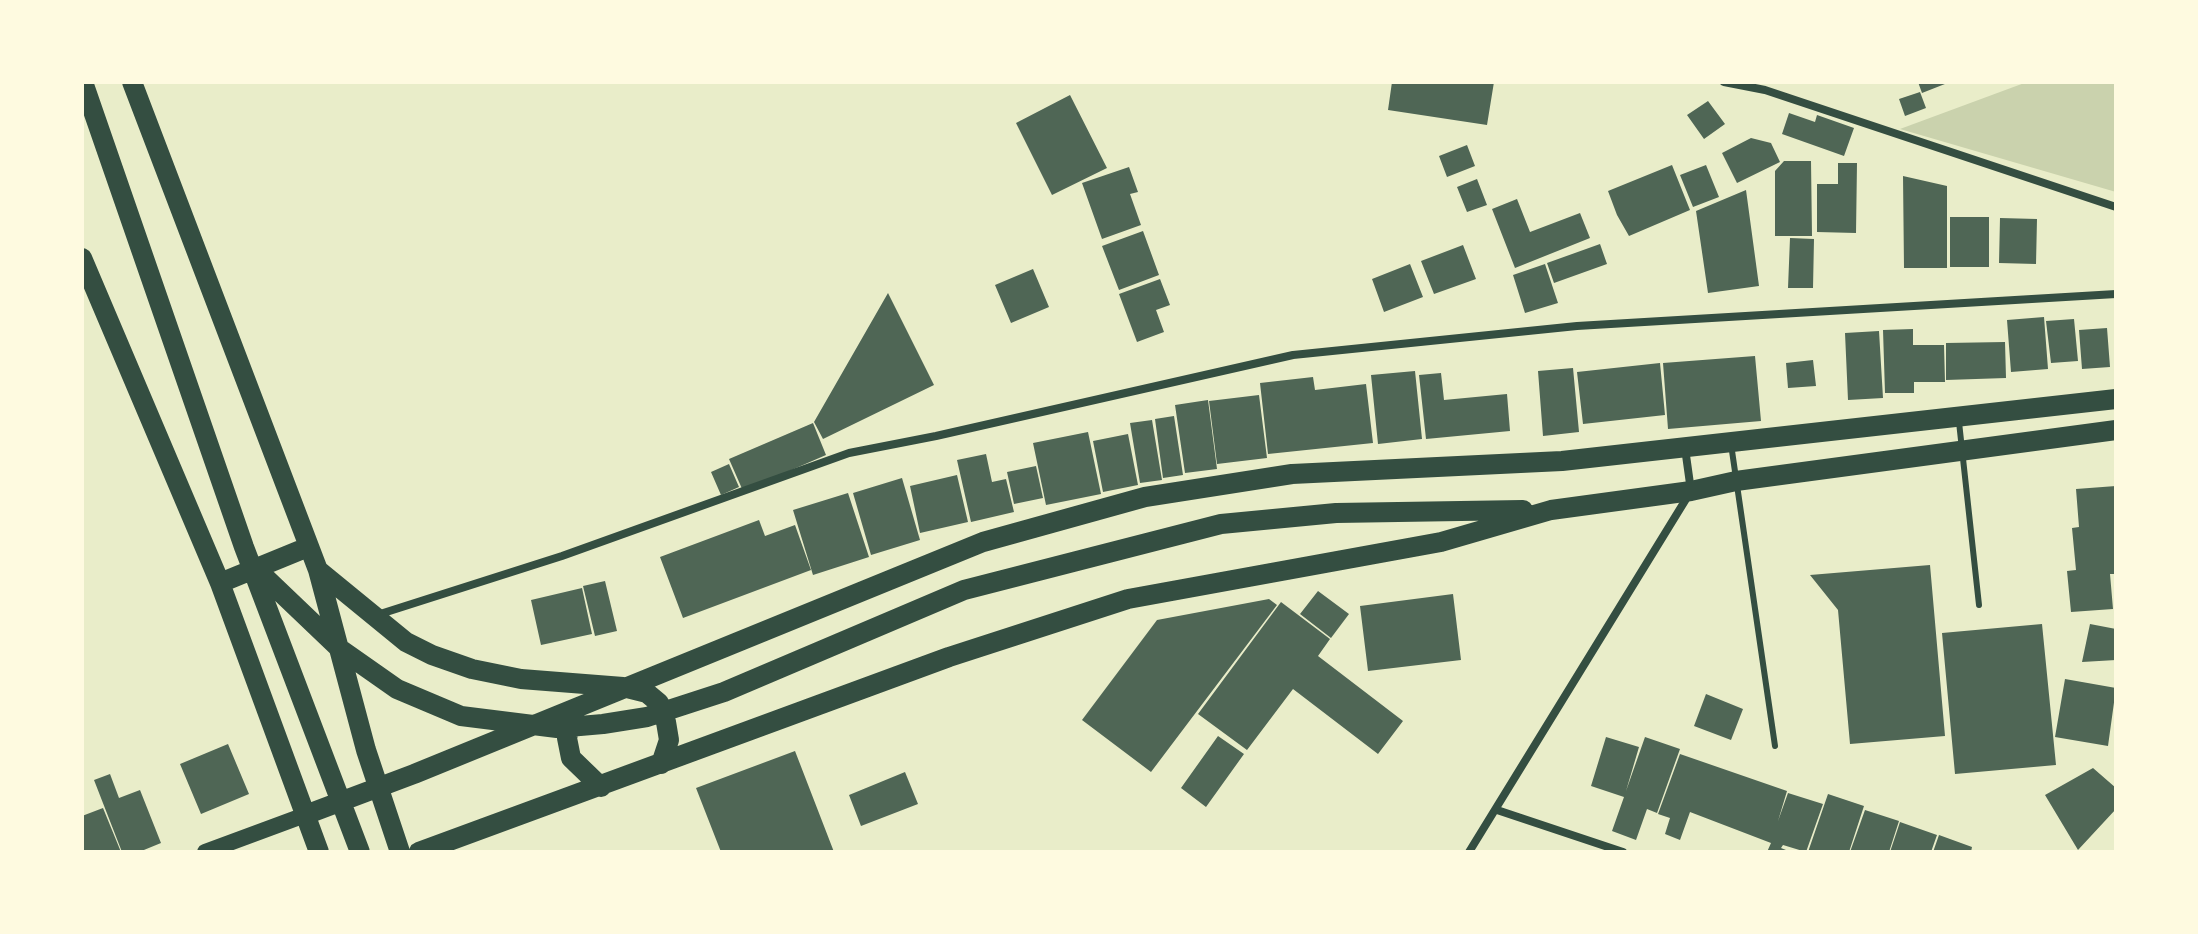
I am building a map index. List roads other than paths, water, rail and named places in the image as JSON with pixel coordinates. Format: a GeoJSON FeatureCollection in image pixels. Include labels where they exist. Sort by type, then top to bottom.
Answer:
{"type":"FeatureCollection","features":[{"type":"Feature","properties":{"kind":"main road"},"geometry":{"type":"LineString","coordinates":[[83,82],[251,564],[360,852]]}},
{"type":"Feature","properties":{"kind":"main road"},"geometry":{"type":"LineString","coordinates":[[132,82],[318,570],[377,788],[400,852]]}},
{"type":"Feature","properties":{"kind":"main road"},"geometry":{"type":"LineString","coordinates":[[82,258],[220,583],[319,852]]}},
{"type":"Feature","properties":{"kind":"main road"},"geometry":{"type":"LineString","coordinates":[[205,852],[377,788],[983,542],[1145,497],[1292,474],[1562,461],[2116,399]]}},
{"type":"Feature","properties":{"kind":"main road"},"geometry":{"type":"LineString","coordinates":[[251,564],[340,649],[397,689],[461,716],[557,728],[647,717],[724,692],[964,590],[1221,524],[1336,513],[1551,510],[1691,491],[1736,481],[2116,430]]}},
{"type":"Feature","properties":{"kind":"main road"},"geometry":{"type":"LineString","coordinates":[[419,852],[949,657],[1128,599],[1441,542],[1551,510]]}},
{"type":"Feature","properties":{"kind":"main road"},"geometry":{"type":"LineString","coordinates":[[220,583],[308,547]]}},
{"type":"Feature","properties":{"kind":"main road"},"geometry":{"type":"LineString","coordinates":[[318,570],[406,642],[472,669],[521,679],[623,687],[647,693],[659,703],[666,722],[669,740],[661,764]]}},
{"type":"Feature","properties":{"kind":"main road"},"geometry":{"type":"LineString","coordinates":[[576,708],[567,738],[571,758],[601,787]]}},
{"type":"Feature","properties":{"kind":"street"},"geometry":{"type":"LineString","coordinates":[[1724,82],[1767,86],[2116,207]]}},
{"type":"Feature","properties":{"kind":"street"},"geometry":{"type":"LineString","coordinates":[[374,616],[562,556],[849,453],[1293,355],[1577,326],[2116,294]]}},
{"type":"Feature","properties":{"kind":"street"},"geometry":{"type":"LineString","coordinates":[[1469,852],[1691,491],[1684,447]]}},
{"type":"Feature","properties":{"kind":"street"},"geometry":{"type":"LineString","coordinates":[[1497,810],[1623,852]]}},
{"type":"Feature","properties":{"kind":"lane"},"geometry":{"type":"LineString","coordinates":[[1958,417],[1979,605]]}},
{"type":"Feature","properties":{"kind":"lane"},"geometry":{"type":"LineString","coordinates":[[1731,441],[1775,746]]}}]}
